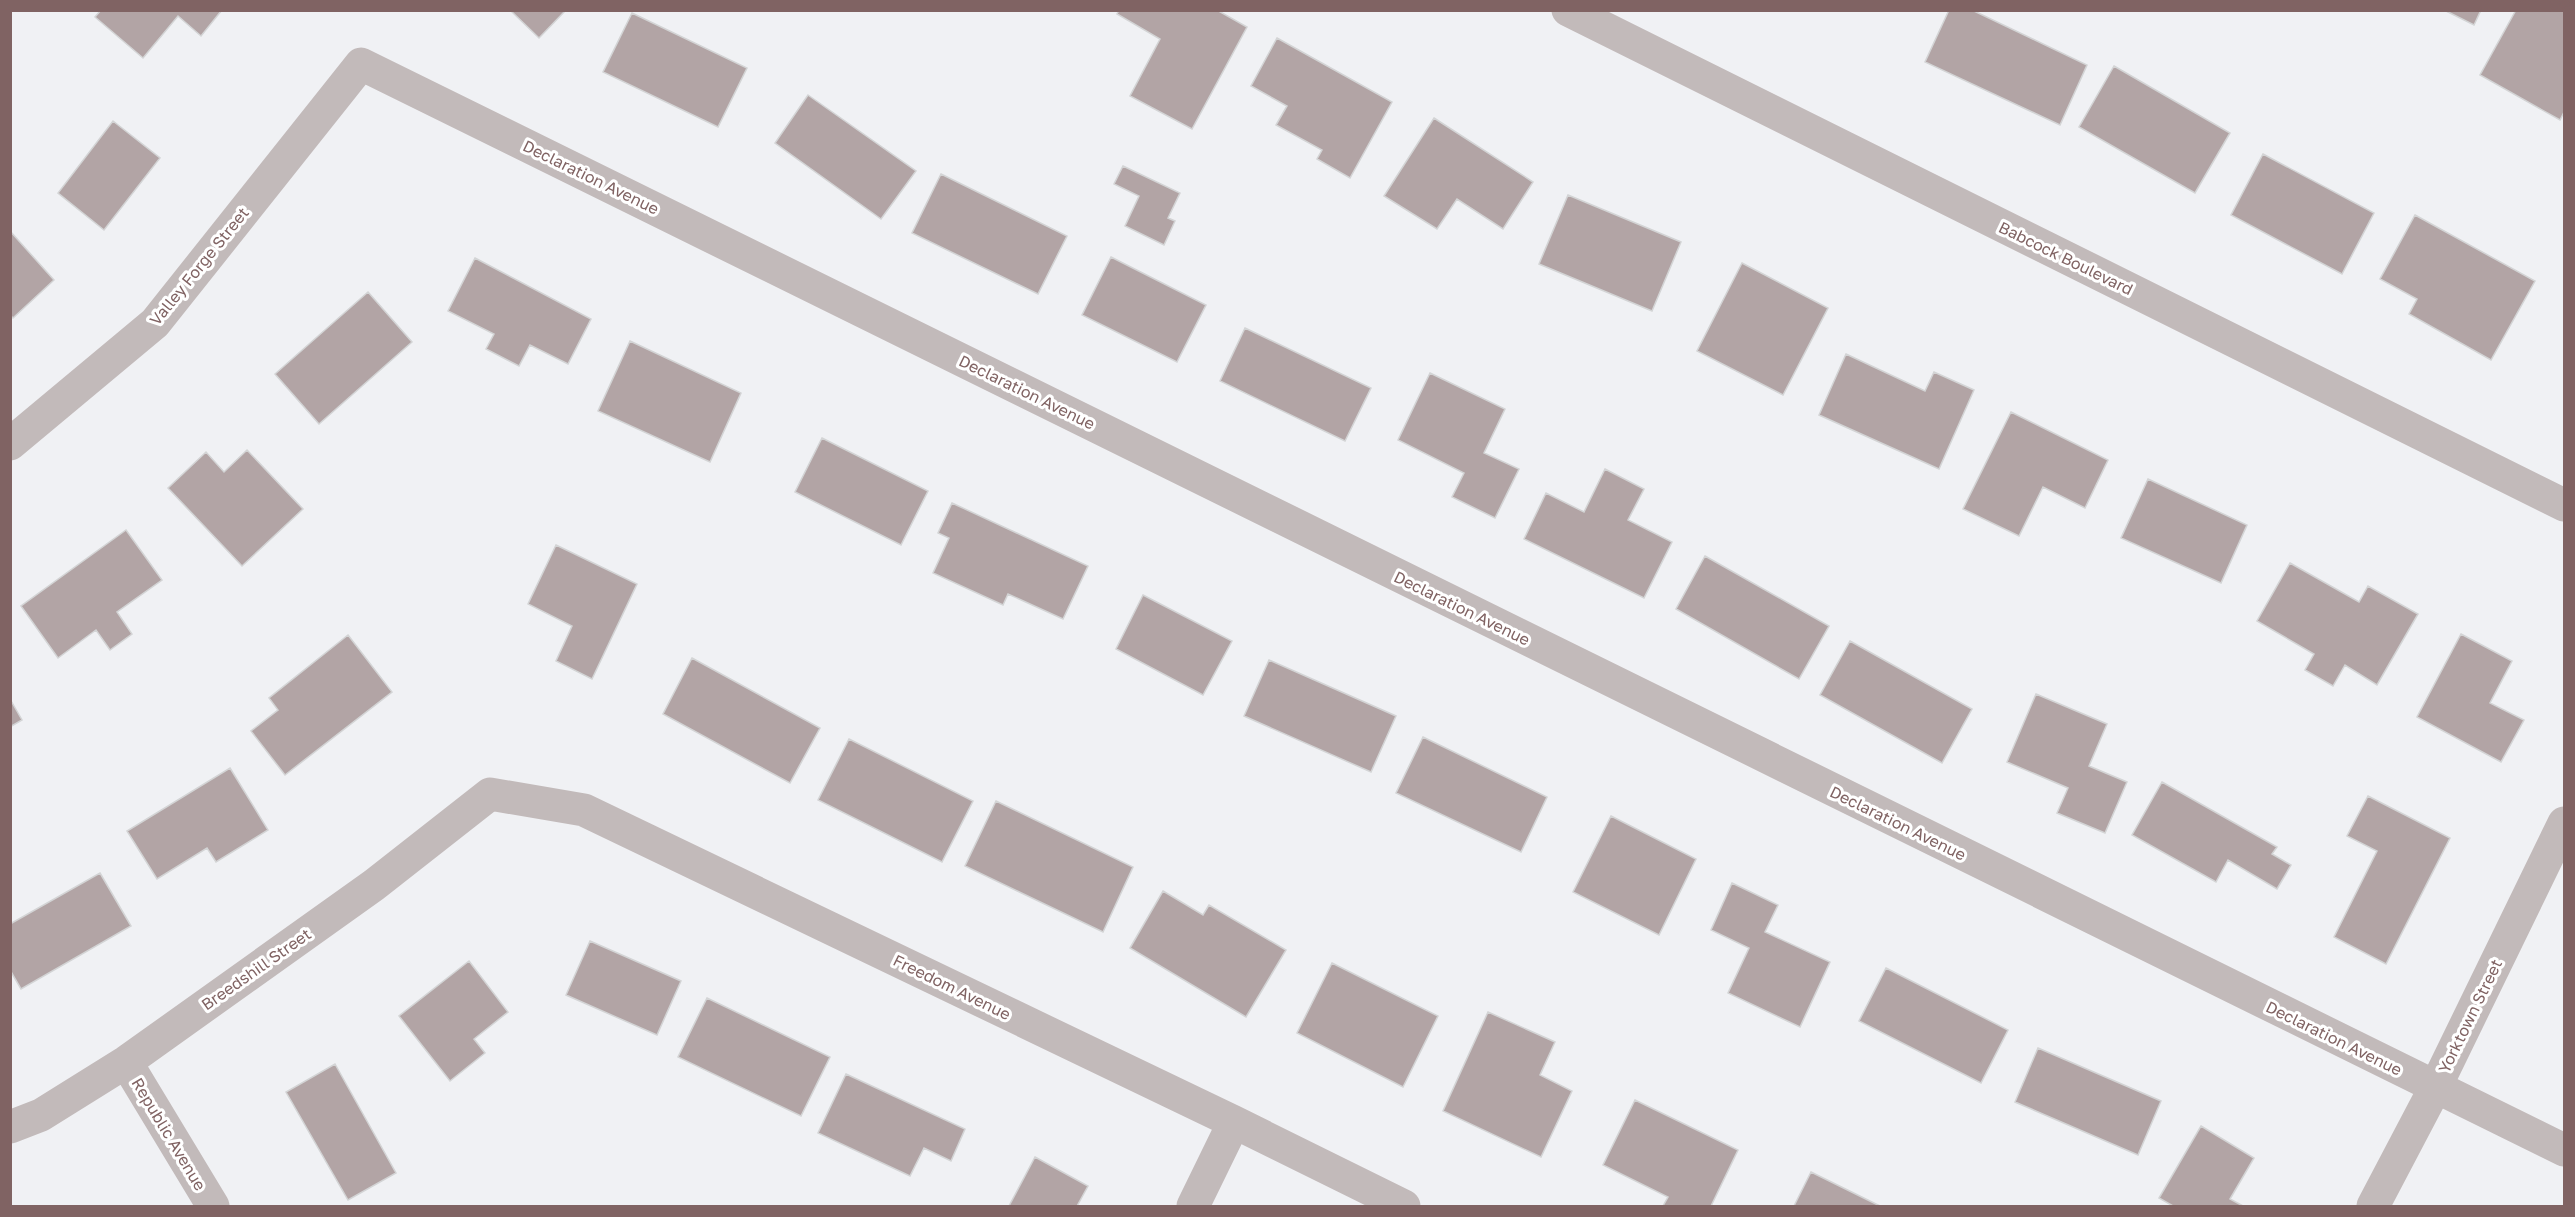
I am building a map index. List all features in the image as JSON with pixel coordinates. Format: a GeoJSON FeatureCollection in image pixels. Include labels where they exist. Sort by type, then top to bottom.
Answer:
{"type":"FeatureCollection","features":[{"type":"Feature","properties":{"kind":"street","name":"Babcock Boulevard"},"geometry":{"type":"LineString","coordinates":[[1568,10],[2565,505]]}},
{"type":"Feature","properties":{"kind":"street","name":"Valley Forge Street"},"geometry":{"type":"LineString","coordinates":[[10,444],[155,323],[361,64]]}},
{"type":"Feature","properties":{"kind":"street","name":"Declaration Avenue"},"geometry":{"type":"LineString","coordinates":[[361,64],[2435,1088],[2565,1150]]}},
{"type":"Feature","properties":{"kind":"street","name":"Breedshill Street"},"geometry":{"type":"LineString","coordinates":[[10,1127],[40,1115],[126,1062],[374,885],[490,794]]}},
{"type":"Feature","properties":{"kind":"street","name":"Freedom Avenue"},"geometry":{"type":"LineString","coordinates":[[490,794],[584,810],[1404,1206]]}},
{"type":"Feature","properties":{"kind":"street","name":"Yorktown Street"},"geometry":{"type":"LineString","coordinates":[[2373,1206],[2435,1088],[2565,824]]}},
{"type":"Feature","properties":{"kind":"street","name":"Republic Avenue"},"geometry":{"type":"LineString","coordinates":[[126,1062],[213,1206]]}},
{"type":"Feature","properties":{"kind":"street"},"geometry":{"type":"LineString","coordinates":[[1193,1206],[1234,1122]]}},
{"type":"Feature","properties":{"kind":"building"},"geometry":{"type":"Polygon","coordinates":[[[101,10],[222,10],[201,36],[178,16],[143,58],[95,17],[101,10]]]}},
{"type":"Feature","properties":{"kind":"building"},"geometry":{"type":"Polygon","coordinates":[[[510,10],[566,10],[539,38],[510,10]]]}},
{"type":"Feature","properties":{"kind":"building"},"geometry":{"type":"Polygon","coordinates":[[[1119,10],[1217,10],[1247,27],[1192,129],[1130,96],[1160,39],[1117,14],[1119,10]]]}},
{"type":"Feature","properties":{"kind":"building"},"geometry":{"type":"Polygon","coordinates":[[[1949,10],[1972,10],[2087,65],[2060,125],[1925,62],[1949,10]]]}},
{"type":"Feature","properties":{"kind":"building"},"geometry":{"type":"Polygon","coordinates":[[[2444,10],[2481,10],[2474,25],[2444,10]]]}},
{"type":"Feature","properties":{"kind":"building"},"geometry":{"type":"Polygon","coordinates":[[[2516,10],[2564,10],[2564,112],[2560,120],[2480,75],[2516,10]]]}},
{"type":"Feature","properties":{"kind":"building"},"geometry":{"type":"Polygon","coordinates":[[[632,13],[747,68],[718,127],[603,72],[632,13]]]}},
{"type":"Feature","properties":{"kind":"building"},"geometry":{"type":"Polygon","coordinates":[[[1277,38],[1392,102],[1350,178],[1317,159],[1322,150],[1276,125],[1287,106],[1251,86],[1277,38]]]}},
{"type":"Feature","properties":{"kind":"building"},"geometry":{"type":"Polygon","coordinates":[[[2114,66],[2230,133],[2195,193],[2079,127],[2114,66]]]}},
{"type":"Feature","properties":{"kind":"building"},"geometry":{"type":"Polygon","coordinates":[[[808,95],[916,171],[881,219],[775,143],[808,95]]]}},
{"type":"Feature","properties":{"kind":"building"},"geometry":{"type":"Polygon","coordinates":[[[1434,118],[1533,182],[1503,229],[1457,199],[1437,229],[1384,196],[1434,118]]]}},
{"type":"Feature","properties":{"kind":"building"},"geometry":{"type":"Polygon","coordinates":[[[113,121],[160,158],[104,230],[58,193],[113,121]]]}},
{"type":"Feature","properties":{"kind":"building"},"geometry":{"type":"Polygon","coordinates":[[[2263,154],[2374,213],[2342,274],[2231,215],[2263,154]]]}},
{"type":"Feature","properties":{"kind":"building"},"geometry":{"type":"Polygon","coordinates":[[[1123,166],[1180,193],[1168,218],[1175,221],[1164,245],[1125,226],[1139,196],[1114,184],[1123,166]]]}},
{"type":"Feature","properties":{"kind":"building"},"geometry":{"type":"Polygon","coordinates":[[[941,174],[1067,236],[1038,294],[912,233],[941,174]]]}},
{"type":"Feature","properties":{"kind":"building"},"geometry":{"type":"Polygon","coordinates":[[[1568,195],[1681,242],[1652,311],[1539,264],[1568,195]]]}},
{"type":"Feature","properties":{"kind":"building"},"geometry":{"type":"Polygon","coordinates":[[[2415,215],[2535,281],[2491,360],[2409,314],[2417,299],[2380,279],[2415,215]]]}},
{"type":"Feature","properties":{"kind":"building"},"geometry":{"type":"Polygon","coordinates":[[[10,231],[54,280],[13,318],[10,315],[10,231]]]}},
{"type":"Feature","properties":{"kind":"building"},"geometry":{"type":"Polygon","coordinates":[[[1111,257],[1206,305],[1177,362],[1082,315],[1111,257]]]}},
{"type":"Feature","properties":{"kind":"building"},"geometry":{"type":"Polygon","coordinates":[[[475,258],[591,319],[568,364],[530,345],[519,366],[486,349],[494,334],[448,311],[475,258]]]}},
{"type":"Feature","properties":{"kind":"building"},"geometry":{"type":"Polygon","coordinates":[[[1742,263],[1828,308],[1783,395],[1697,351],[1742,263]]]}},
{"type":"Feature","properties":{"kind":"building"},"geometry":{"type":"Polygon","coordinates":[[[368,292],[412,342],[319,424],[275,374],[368,292]]]}},
{"type":"Feature","properties":{"kind":"building"},"geometry":{"type":"Polygon","coordinates":[[[1245,328],[1371,388],[1345,441],[1220,381],[1245,328]]]}},
{"type":"Feature","properties":{"kind":"building"},"geometry":{"type":"Polygon","coordinates":[[[630,341],[741,393],[710,462],[598,411],[630,341]]]}},
{"type":"Feature","properties":{"kind":"building"},"geometry":{"type":"Polygon","coordinates":[[[1846,354],[1925,391],[1934,372],[1974,390],[1939,469],[1819,415],[1846,354]]]}},
{"type":"Feature","properties":{"kind":"building"},"geometry":{"type":"Polygon","coordinates":[[[1430,373],[1505,409],[1484,453],[1519,469],[1495,518],[1452,497],[1464,473],[1398,440],[1430,373]]]}},
{"type":"Feature","properties":{"kind":"building"},"geometry":{"type":"Polygon","coordinates":[[[2011,412],[2108,460],[2085,508],[2043,487],[2019,536],[1963,509],[2011,412]]]}},
{"type":"Feature","properties":{"kind":"building"},"geometry":{"type":"Polygon","coordinates":[[[822,438],[928,491],[901,545],[795,492],[822,438]]]}},
{"type":"Feature","properties":{"kind":"building"},"geometry":{"type":"Polygon","coordinates":[[[247,450],[303,509],[242,566],[168,488],[206,452],[224,472],[247,450]]]}},
{"type":"Feature","properties":{"kind":"building"},"geometry":{"type":"Polygon","coordinates":[[[1605,469],[1644,489],[1628,520],[1672,542],[1644,598],[1524,539],[1546,493],[1584,512],[1605,469]]]}},
{"type":"Feature","properties":{"kind":"building"},"geometry":{"type":"Polygon","coordinates":[[[2148,479],[2247,525],[2221,583],[2121,538],[2148,479]]]}},
{"type":"Feature","properties":{"kind":"building"},"geometry":{"type":"Polygon","coordinates":[[[952,503],[1088,566],[1063,619],[1008,594],[1003,605],[933,573],[949,538],[938,533],[952,503]]]}},
{"type":"Feature","properties":{"kind":"building"},"geometry":{"type":"Polygon","coordinates":[[[126,530],[162,580],[117,612],[132,634],[110,650],[96,630],[58,658],[21,606],[126,530]]]}},
{"type":"Feature","properties":{"kind":"building"},"geometry":{"type":"Polygon","coordinates":[[[556,545],[637,584],[592,679],[556,661],[572,626],[528,604],[556,545]]]}},
{"type":"Feature","properties":{"kind":"building"},"geometry":{"type":"Polygon","coordinates":[[[1705,556],[1829,626],[1799,679],[1676,609],[1705,556]]]}},
{"type":"Feature","properties":{"kind":"building"},"geometry":{"type":"Polygon","coordinates":[[[2290,563],[2359,602],[2368,586],[2418,614],[2377,685],[2345,665],[2333,686],[2305,670],[2314,654],[2257,621],[2290,563]]]}},
{"type":"Feature","properties":{"kind":"building"},"geometry":{"type":"Polygon","coordinates":[[[1143,595],[1232,641],[1203,695],[1116,649],[1143,595]]]}},
{"type":"Feature","properties":{"kind":"building"},"geometry":{"type":"Polygon","coordinates":[[[2461,634],[2512,661],[2490,703],[2524,720],[2501,762],[2417,717],[2461,634]]]}},
{"type":"Feature","properties":{"kind":"building"},"geometry":{"type":"Polygon","coordinates":[[[348,635],[392,692],[285,775],[251,731],[278,710],[269,698],[348,635]]]}},
{"type":"Feature","properties":{"kind":"building"},"geometry":{"type":"Polygon","coordinates":[[[1850,641],[1972,709],[1942,763],[1820,695],[1850,641]]]}},
{"type":"Feature","properties":{"kind":"building"},"geometry":{"type":"Polygon","coordinates":[[[692,658],[820,728],[790,783],[663,714],[692,658]]]}},
{"type":"Feature","properties":{"kind":"building"},"geometry":{"type":"Polygon","coordinates":[[[1269,660],[1396,716],[1371,772],[1244,716],[1269,660]]]}},
{"type":"Feature","properties":{"kind":"building"},"geometry":{"type":"Polygon","coordinates":[[[2036,694],[2107,724],[2089,766],[2127,782],[2105,833],[2057,813],[2068,788],[2007,762],[2036,694]]]}},
{"type":"Feature","properties":{"kind":"building"},"geometry":{"type":"Polygon","coordinates":[[[10,699],[22,720],[10,727],[10,699]]]}},
{"type":"Feature","properties":{"kind":"building"},"geometry":{"type":"Polygon","coordinates":[[[1423,737],[1547,797],[1521,852],[1396,793],[1423,737]]]}},
{"type":"Feature","properties":{"kind":"building"},"geometry":{"type":"Polygon","coordinates":[[[849,739],[973,801],[942,862],[818,800],[849,739]]]}},
{"type":"Feature","properties":{"kind":"building"},"geometry":{"type":"Polygon","coordinates":[[[230,768],[268,830],[216,862],[207,848],[157,879],[127,831],[230,768]]]}},
{"type":"Feature","properties":{"kind":"building"},"geometry":{"type":"Polygon","coordinates":[[[2162,782],[2277,847],[2272,854],[2291,865],[2277,889],[2228,860],[2216,882],[2132,835],[2162,782]]]}},
{"type":"Feature","properties":{"kind":"building"},"geometry":{"type":"Polygon","coordinates":[[[2368,796],[2450,838],[2386,964],[2334,937],[2377,851],[2347,836],[2368,796]]]}},
{"type":"Feature","properties":{"kind":"building"},"geometry":{"type":"Polygon","coordinates":[[[996,801],[1133,867],[1103,932],[965,866],[996,801]]]}},
{"type":"Feature","properties":{"kind":"building"},"geometry":{"type":"Polygon","coordinates":[[[1611,816],[1696,859],[1659,935],[1573,892],[1611,816]]]}},
{"type":"Feature","properties":{"kind":"building"},"geometry":{"type":"Polygon","coordinates":[[[100,873],[131,926],[21,989],[10,970],[10,924],[100,873]]]}},
{"type":"Feature","properties":{"kind":"building"},"geometry":{"type":"Polygon","coordinates":[[[1732,883],[1778,905],[1765,932],[1830,962],[1800,1027],[1728,993],[1749,948],[1711,930],[1732,883]]]}},
{"type":"Feature","properties":{"kind":"building"},"geometry":{"type":"Polygon","coordinates":[[[1163,891],[1203,915],[1209,905],[1286,950],[1246,1017],[1130,948],[1163,891]]]}},
{"type":"Feature","properties":{"kind":"building"},"geometry":{"type":"Polygon","coordinates":[[[590,941],[681,981],[657,1035],[566,995],[590,941]]]}},
{"type":"Feature","properties":{"kind":"building"},"geometry":{"type":"Polygon","coordinates":[[[469,961],[508,1012],[474,1039],[485,1053],[450,1081],[399,1016],[469,961]]]}},
{"type":"Feature","properties":{"kind":"building"},"geometry":{"type":"Polygon","coordinates":[[[1332,963],[1438,1016],[1403,1087],[1297,1033],[1332,963]]]}},
{"type":"Feature","properties":{"kind":"building"},"geometry":{"type":"Polygon","coordinates":[[[1886,968],[2008,1030],[1981,1083],[1859,1021],[1886,968]]]}},
{"type":"Feature","properties":{"kind":"building"},"geometry":{"type":"Polygon","coordinates":[[[707,998],[830,1057],[801,1116],[678,1057],[707,998]]]}},
{"type":"Feature","properties":{"kind":"building"},"geometry":{"type":"Polygon","coordinates":[[[1488,1012],[1555,1042],[1540,1075],[1572,1091],[1541,1157],[1443,1111],[1488,1012]]]}},
{"type":"Feature","properties":{"kind":"building"},"geometry":{"type":"Polygon","coordinates":[[[2038,1048],[2161,1101],[2138,1155],[2015,1102],[2038,1048]]]}},
{"type":"Feature","properties":{"kind":"building"},"geometry":{"type":"Polygon","coordinates":[[[335,1064],[396,1173],[348,1200],[286,1092],[335,1064]]]}},
{"type":"Feature","properties":{"kind":"building"},"geometry":{"type":"Polygon","coordinates":[[[846,1074],[965,1129],[951,1161],[924,1148],[910,1176],[818,1133],[846,1074]]]}},
{"type":"Feature","properties":{"kind":"building"},"geometry":{"type":"Polygon","coordinates":[[[1635,1100],[1738,1150],[1711,1206],[1663,1206],[1668,1197],[1603,1165],[1635,1100]]]}},
{"type":"Feature","properties":{"kind":"building"},"geometry":{"type":"Polygon","coordinates":[[[2201,1126],[2254,1158],[2230,1199],[2243,1206],[2173,1206],[2159,1198],[2201,1126]]]}},
{"type":"Feature","properties":{"kind":"building"},"geometry":{"type":"Polygon","coordinates":[[[1035,1157],[1088,1186],[1077,1206],[1009,1206],[1035,1157]]]}},
{"type":"Feature","properties":{"kind":"building"},"geometry":{"type":"Polygon","coordinates":[[[1811,1172],[1880,1206],[1794,1206],[1811,1172]]]}}]}
